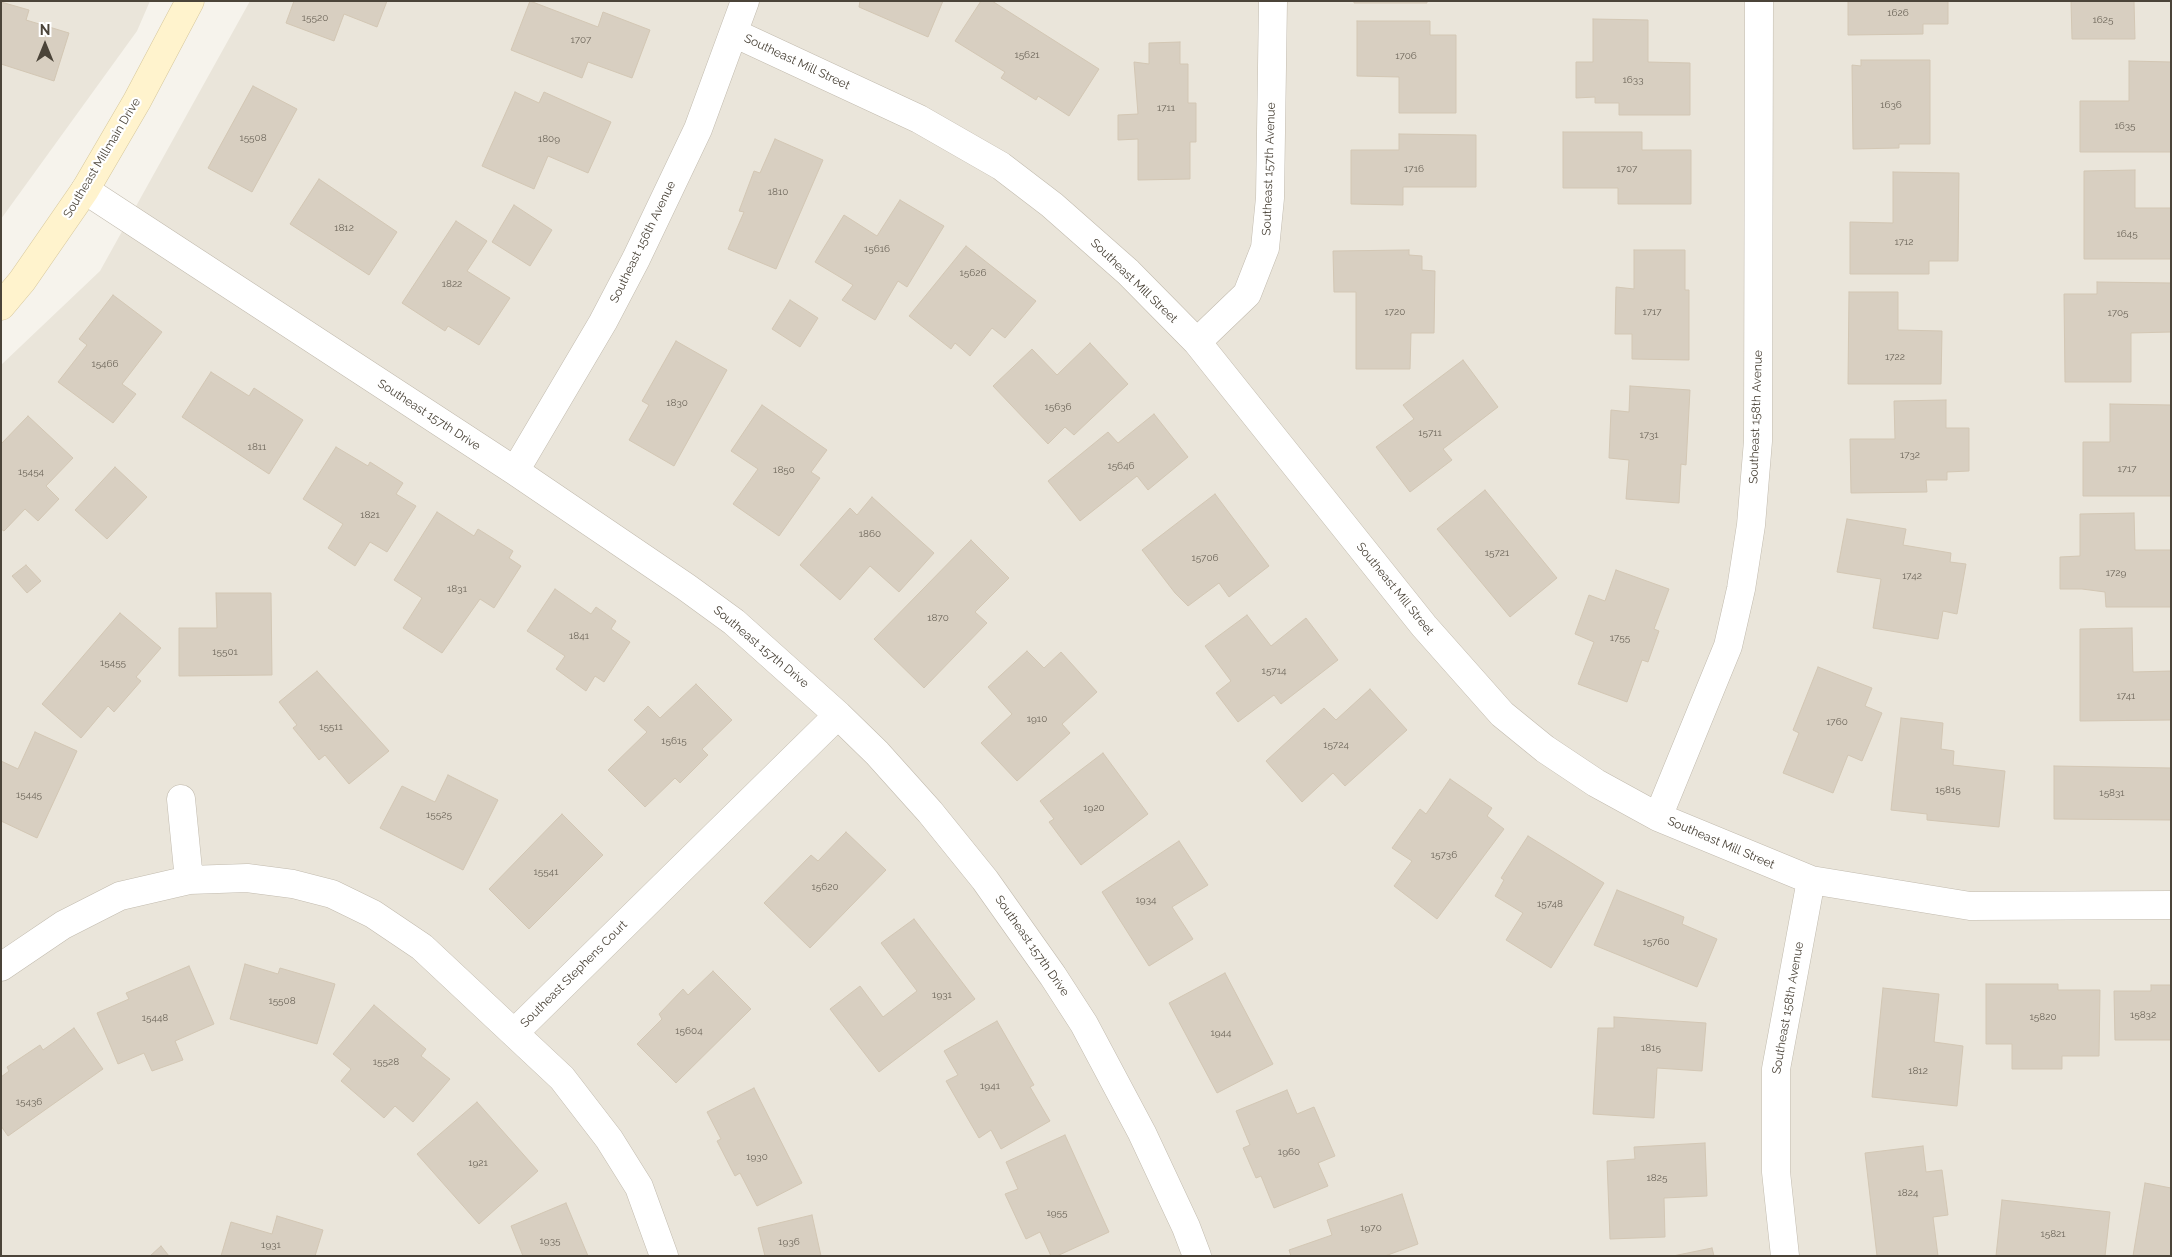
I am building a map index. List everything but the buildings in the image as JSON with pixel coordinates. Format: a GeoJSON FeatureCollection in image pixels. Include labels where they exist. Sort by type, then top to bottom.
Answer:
{"type":"FeatureCollection","features":[{"type":"Feature","properties":{"kind":"street","name":"Southeast Millmain Drive"},"geometry":{"type":"LineString","coordinates":[[1,306],[22,281],[85,190],[138,101],[190,1]]}},
{"type":"Feature","properties":{"kind":"street","name":"Southeast 156th Avenue"},"geometry":{"type":"LineString","coordinates":[[514,471],[603,322],[636,260],[698,129],[745,1]]}},
{"type":"Feature","properties":{"kind":"street","name":"Southeast 157th Avenue"},"geometry":{"type":"LineString","coordinates":[[1197,342],[1247,294],[1265,248],[1270,198],[1273,1]]}},
{"type":"Feature","properties":{"kind":"street","name":"Southeast 158th Avenue"},"geometry":{"type":"LineString","coordinates":[[1658,817],[1728,646],[1741,589],[1751,525],[1758,441],[1759,1]]}},
{"type":"Feature","properties":{"kind":"street","name":"Southeast Mill Street"},"geometry":{"type":"LineString","coordinates":[[734,33],[919,119],[1001,166],[1052,204],[1128,272],[1197,342],[1424,626],[1502,714],[1545,749],[1596,782],[1658,817],[1811,880],[1970,906],[2171,905]]}},
{"type":"Feature","properties":{"kind":"street","name":"Southeast 157th Drive"},"geometry":{"type":"LineString","coordinates":[[85,190],[514,471],[686,587],[734,622],[838,715],[877,753],[930,812],[996,894],[1053,976],[1084,1024],[1142,1133],[1186,1227],[1196,1256]]}},
{"type":"Feature","properties":{"kind":"street","name":"Southeast Stephens Court"},"geometry":{"type":"LineString","coordinates":[[1,967],[63,925],[120,896],[189,880],[247,878],[293,884],[332,894],[373,914],[422,947],[514,1033],[838,715]]}},
{"type":"Feature","properties":{"kind":"street"},"geometry":{"type":"LineString","coordinates":[[181,799],[189,880]]}},
{"type":"Feature","properties":{"kind":"street","name":"Southeast 158th Avenue"},"geometry":{"type":"LineString","coordinates":[[1785,1256],[1776,1172],[1776,1069],[1811,880]]}},
{"type":"Feature","properties":{"kind":"street"},"geometry":{"type":"LineString","coordinates":[[514,1033],[562,1078],[609,1139],[639,1186],[664,1256]]}},
{"type":"Feature","properties":{"kind":"shaded area"},"geometry":{"type":"Polygon","coordinates":[[[1,1],[150,1],[137,31],[1,219],[1,1]]]}},
{"type":"Feature","properties":{"kind":"shaded area"},"geometry":{"type":"Polygon","coordinates":[[[250,1],[2171,1],[2171,1256],[1,1256],[1,365],[100,271],[250,1]]]}}]}
